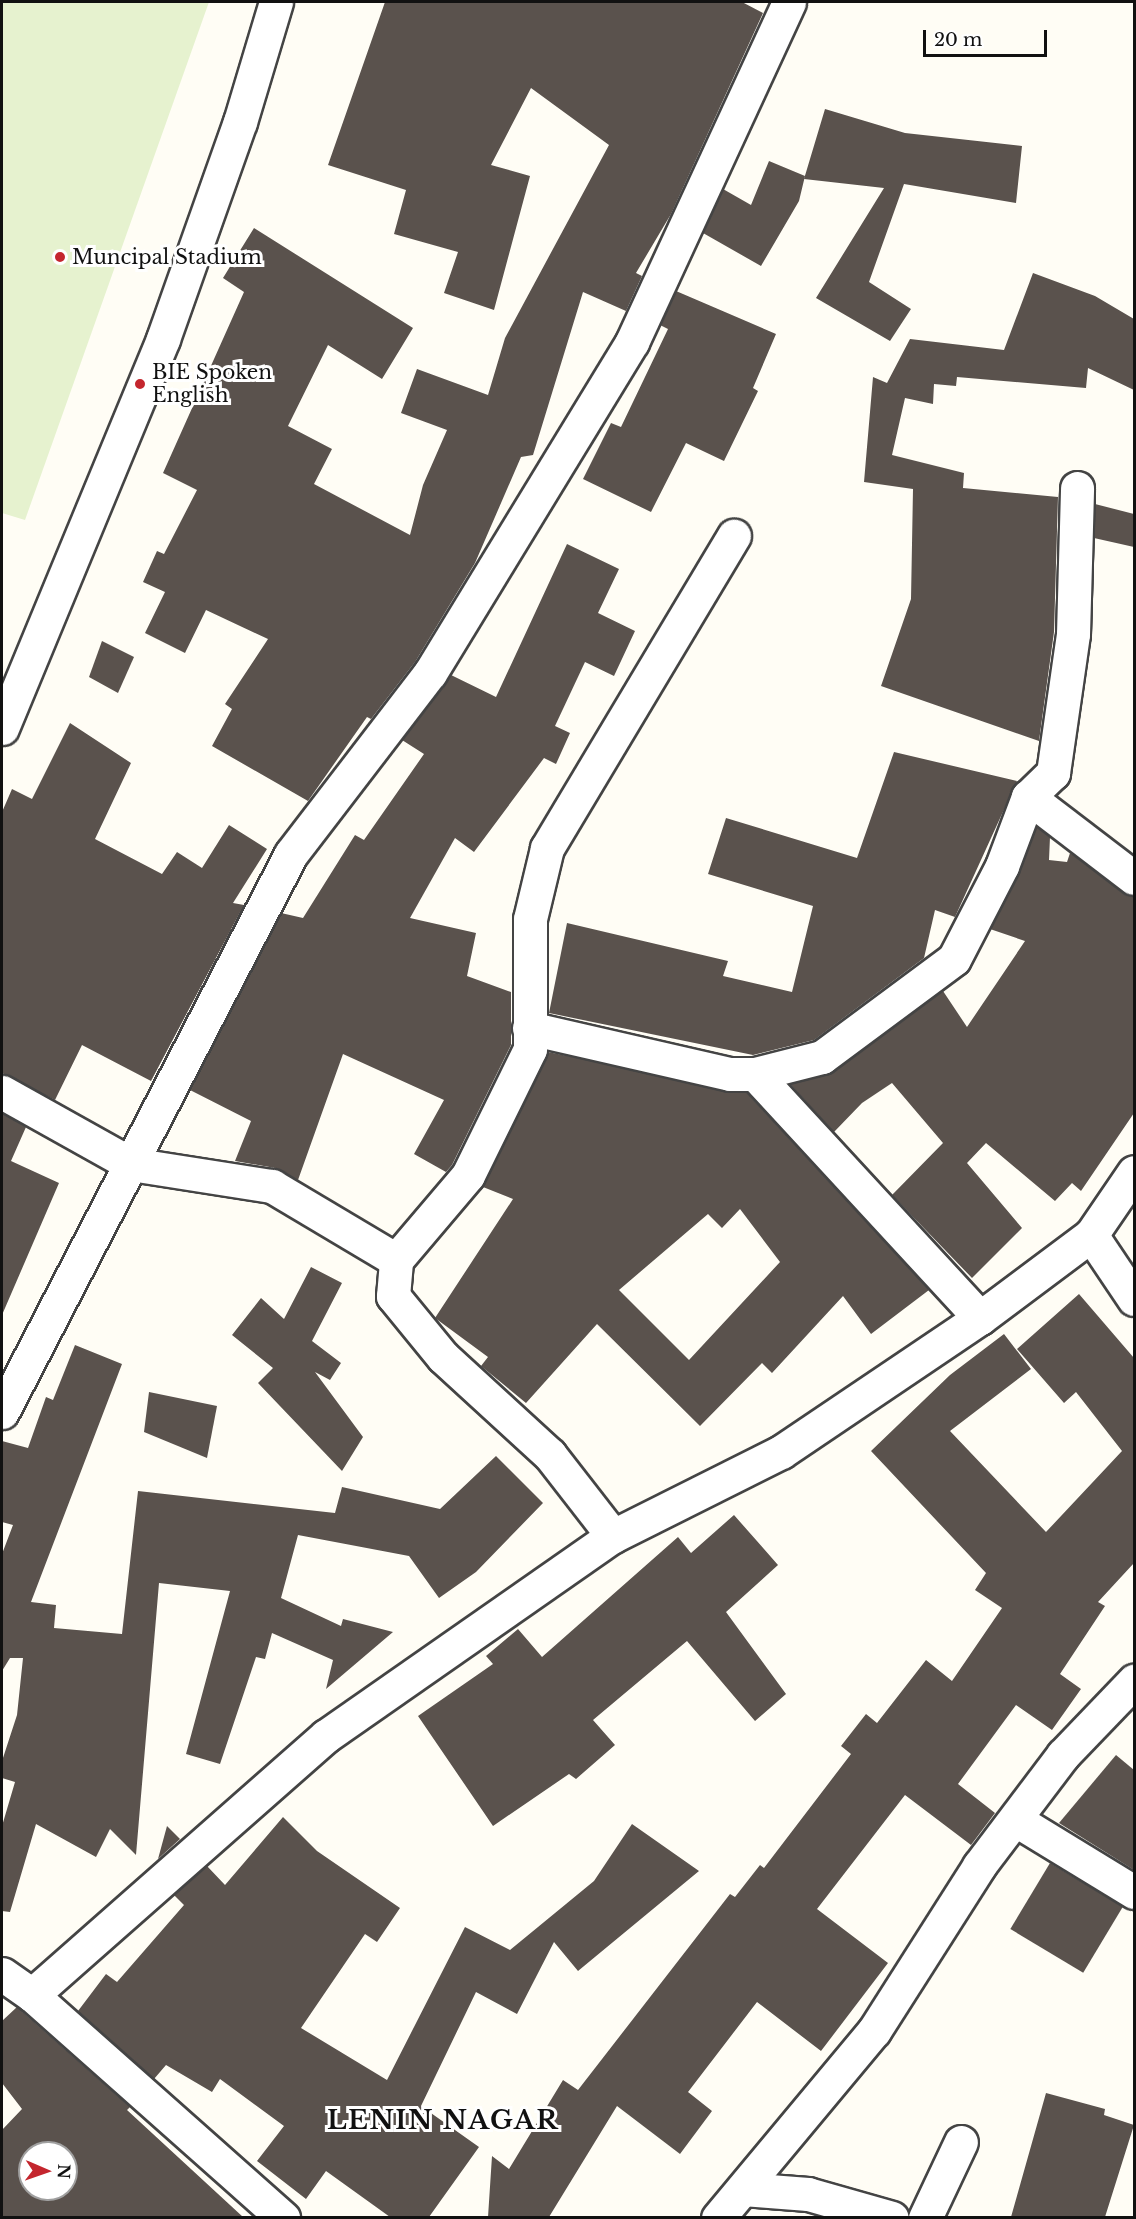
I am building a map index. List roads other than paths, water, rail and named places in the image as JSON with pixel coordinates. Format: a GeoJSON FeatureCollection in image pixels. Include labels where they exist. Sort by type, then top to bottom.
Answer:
{"type":"FeatureCollection","features":[{"type":"Feature","properties":{"kind":"street"},"geometry":{"type":"LineString","coordinates":[[2,728],[163,339],[240,122],[276,2]]}},
{"type":"Feature","properties":{"kind":"street"},"geometry":{"type":"LineString","coordinates":[[2,1412],[291,854],[430,673],[632,342],[789,2]]}},
{"type":"Feature","properties":{"kind":"street"},"geometry":{"type":"LineString","coordinates":[[529,1028],[730,1074],[755,1074],[822,1057],[954,959],[1002,866],[1028,797],[1053,773],[1072,634],[1077,488]]}},
{"type":"Feature","properties":{"kind":"street"},"geometry":{"type":"LineString","coordinates":[[613,1536],[550,1455],[443,1357],[393,1296],[396,1260],[468,1175],[530,1049],[530,919],[547,848],[734,536]]}},
{"type":"Feature","properties":{"kind":"street"},"geometry":{"type":"LineString","coordinates":[[1028,797],[1134,878]]}},
{"type":"Feature","properties":{"kind":"street"},"geometry":{"type":"LineString","coordinates":[[755,1074],[980,1318]]}},
{"type":"Feature","properties":{"kind":"street"},"geometry":{"type":"LineString","coordinates":[[2,1092],[131,1164],[272,1186],[396,1260]]}},
{"type":"Feature","properties":{"kind":"street"},"geometry":{"type":"LineString","coordinates":[[32,1995],[326,1736],[613,1536],[781,1452],[980,1318],[1091,1235],[1134,1172]]}},
{"type":"Feature","properties":{"kind":"street"},"geometry":{"type":"LineString","coordinates":[[1091,1235],[1134,1299]]}},
{"type":"Feature","properties":{"kind":"street"},"geometry":{"type":"LineString","coordinates":[[718,2217],[874,2031],[941,1922],[1063,1755],[1134,1681]]}},
{"type":"Feature","properties":{"kind":"street"},"geometry":{"type":"LineString","coordinates":[[1016,1820],[1134,1892]]}},
{"type":"Feature","properties":{"kind":"street"},"geometry":{"type":"LineString","coordinates":[[2,1974],[32,1995],[283,2217]]}},
{"type":"Feature","properties":{"kind":"street"},"geometry":{"type":"LineString","coordinates":[[925,2217],[960,2142]]}},
{"type":"Feature","properties":{"kind":"street"},"geometry":{"type":"LineString","coordinates":[[743,2189],[892,2217]]}},
{"type":"Feature","properties":{"kind":"place","name":"Muncipal Stadium"},"geometry":{"type":"Point","coordinates":[60,257]}},
{"type":"Feature","properties":{"kind":"place","name":"BIE Spoken English"},"geometry":{"type":"Point","coordinates":[140,384]}},
{"type":"Feature","properties":{"kind":"district","name":"LENIN NAGAR"},"geometry":{"type":"Point","coordinates":[443,2121]}}]}
